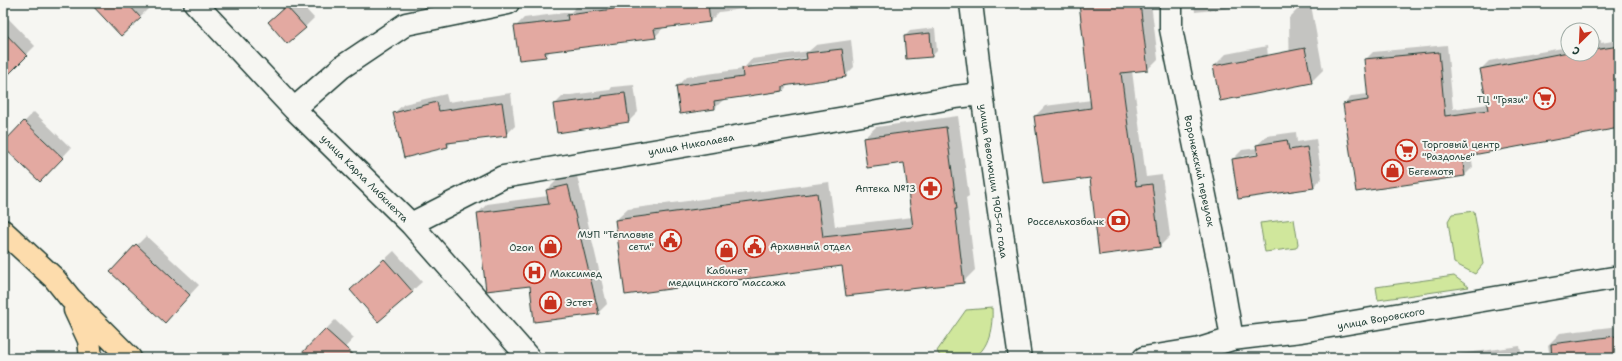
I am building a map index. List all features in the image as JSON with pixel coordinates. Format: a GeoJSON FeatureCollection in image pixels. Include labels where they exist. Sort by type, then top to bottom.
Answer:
{"type":"FeatureCollection","features":[{"type":"Feature","properties":{"kind":"main road"},"geometry":{"type":"LineString","coordinates":[[3,231],[54,278],[70,298],[130,358]]}},
{"type":"Feature","properties":{"kind":"main road"},"geometry":{"type":"LineString","coordinates":[[70,298],[89,340],[91,358]]}},
{"type":"Feature","properties":{"kind":"street","name":"улица Карла Либкнехта"},"geometry":{"type":"LineString","coordinates":[[195,3],[294,108],[411,224],[529,358]]}},
{"type":"Feature","properties":{"kind":"street"},"geometry":{"type":"LineString","coordinates":[[294,108],[342,67],[406,24],[508,3]]}},
{"type":"Feature","properties":{"kind":"street","name":"улица Революции 1905-го года"},"geometry":{"type":"LineString","coordinates":[[971,3],[982,94],[1020,358]]}},
{"type":"Feature","properties":{"kind":"street","name":"Воронежский переулок"},"geometry":{"type":"LineString","coordinates":[[1171,3],[1171,29],[1218,261],[1232,339]]}},
{"type":"Feature","properties":{"kind":"street","name":"улица Николаева"},"geometry":{"type":"LineString","coordinates":[[411,224],[504,177],[854,117],[955,97],[982,94]]}},
{"type":"Feature","properties":{"kind":"street","name":"улица Воровского"},"geometry":{"type":"LineString","coordinates":[[1144,358],[1200,349],[1232,339],[1301,332],[1619,277]]}},
{"type":"Feature","properties":{"kind":"green space"},"geometry":{"type":"Polygon","coordinates":[[[1474,211],[1483,264],[1475,274],[1454,263],[1448,221],[1452,214],[1474,211]]]}},
{"type":"Feature","properties":{"kind":"green space"},"geometry":{"type":"Polygon","coordinates":[[[1294,219],[1298,244],[1296,248],[1265,252],[1260,223],[1294,219]]]}},
{"type":"Feature","properties":{"kind":"green space"},"geometry":{"type":"Polygon","coordinates":[[[1454,276],[1469,287],[1378,300],[1376,287],[1454,276]]]}},
{"type":"Feature","properties":{"kind":"green space"},"geometry":{"type":"Polygon","coordinates":[[[992,308],[991,329],[987,343],[978,354],[969,359],[941,358],[937,351],[966,310],[992,308]]]}},
{"type":"Feature","properties":{"kind":"building"},"geometry":{"type":"Polygon","coordinates":[[[90,3],[127,3],[141,18],[121,36],[90,3]]]}},
{"type":"Feature","properties":{"kind":"building"},"geometry":{"type":"Polygon","coordinates":[[[661,3],[708,3],[710,22],[654,29],[656,38],[545,52],[546,57],[519,60],[514,26],[568,20],[567,15],[661,3]]]}},
{"type":"Feature","properties":{"kind":"building"},"geometry":{"type":"Polygon","coordinates":[[[1079,3],[1140,3],[1148,70],[1121,73],[1136,186],[1152,184],[1160,247],[1099,255],[1090,178],[1043,184],[1034,116],[1091,108],[1079,3]]]}},
{"type":"Feature","properties":{"kind":"building"},"geometry":{"type":"Polygon","coordinates":[[[286,6],[306,28],[287,44],[268,22],[286,6]]]}},
{"type":"Feature","properties":{"kind":"building"},"geometry":{"type":"Polygon","coordinates":[[[3,31],[27,56],[3,80],[3,31]]]}},
{"type":"Feature","properties":{"kind":"building"},"geometry":{"type":"Polygon","coordinates":[[[930,33],[932,57],[906,59],[904,36],[930,33]]]}},
{"type":"Feature","properties":{"kind":"building"},"geometry":{"type":"Polygon","coordinates":[[[1619,46],[1619,128],[1462,157],[1465,176],[1356,192],[1343,104],[1368,100],[1364,59],[1439,52],[1445,116],[1488,110],[1480,69],[1560,54],[1560,62],[1600,62],[1600,49],[1619,46]]]}},
{"type":"Feature","properties":{"kind":"building"},"geometry":{"type":"Polygon","coordinates":[[[1305,48],[1312,83],[1220,101],[1213,66],[1305,48]]]}},
{"type":"Feature","properties":{"kind":"building"},"geometry":{"type":"Polygon","coordinates":[[[842,49],[846,77],[783,86],[783,91],[714,101],[715,109],[680,114],[676,86],[743,77],[742,68],[807,59],[806,53],[842,49]]]}},
{"type":"Feature","properties":{"kind":"building"},"geometry":{"type":"Polygon","coordinates":[[[625,93],[629,122],[557,133],[553,104],[602,98],[602,96],[625,93]]]}},
{"type":"Feature","properties":{"kind":"building"},"geometry":{"type":"Polygon","coordinates":[[[437,102],[439,111],[502,102],[507,136],[447,143],[448,147],[404,158],[393,113],[437,102]]]}},
{"type":"Feature","properties":{"kind":"building"},"geometry":{"type":"Polygon","coordinates":[[[24,121],[63,158],[40,182],[3,147],[3,143],[24,121]]]}},
{"type":"Feature","properties":{"kind":"building"},"geometry":{"type":"Polygon","coordinates":[[[946,127],[957,209],[955,209],[964,283],[846,296],[842,266],[625,295],[615,220],[817,193],[823,237],[913,227],[904,163],[867,168],[863,138],[946,127]]]}},
{"type":"Feature","properties":{"kind":"building"},"geometry":{"type":"Polygon","coordinates":[[[1287,140],[1289,150],[1307,147],[1314,188],[1238,199],[1232,159],[1258,155],[1256,145],[1287,140]]]}},
{"type":"Feature","properties":{"kind":"building"},"geometry":{"type":"Polygon","coordinates":[[[568,185],[599,314],[534,322],[530,286],[486,291],[477,213],[549,204],[546,190],[568,185]]]}},
{"type":"Feature","properties":{"kind":"building"},"geometry":{"type":"Polygon","coordinates":[[[136,244],[190,295],[165,323],[110,272],[136,244]]]}},
{"type":"Feature","properties":{"kind":"building"},"geometry":{"type":"Polygon","coordinates":[[[384,259],[413,292],[378,322],[350,290],[384,259]]]}},
{"type":"Feature","properties":{"kind":"building"},"geometry":{"type":"Polygon","coordinates":[[[325,329],[357,358],[297,358],[325,329]]]}},
{"type":"Feature","properties":{"kind":"building"},"geometry":{"type":"Polygon","coordinates":[[[1616,336],[1619,358],[1552,358],[1551,344],[1616,336]]]}},
{"type":"Feature","properties":{"kind":"place","name":"ТЦ \"Грязи\""},"geometry":{"type":"Point","coordinates":[1544,99]}},
{"type":"Feature","properties":{"kind":"place","name":"Торговый центр \"Раздолье\""},"geometry":{"type":"Point","coordinates":[1406,150]}},
{"type":"Feature","properties":{"kind":"place","name":"Бегемотя"},"geometry":{"type":"Point","coordinates":[1392,171]}},
{"type":"Feature","properties":{"kind":"place","name":"Аптека №13"},"geometry":{"type":"Point","coordinates":[931,188]}},
{"type":"Feature","properties":{"kind":"place","name":"Россельхозбанк"},"geometry":{"type":"Point","coordinates":[1119,221]}},
{"type":"Feature","properties":{"kind":"place","name":"МУП \"Тепловые сети\""},"geometry":{"type":"Point","coordinates":[670,240]}},
{"type":"Feature","properties":{"kind":"place","name":"Архивный отдел"},"geometry":{"type":"Point","coordinates":[755,246]}},
{"type":"Feature","properties":{"kind":"place","name":"Ozon"},"geometry":{"type":"Point","coordinates":[550,247]}},
{"type":"Feature","properties":{"kind":"place","name":"Кабинет медицинского массажа"},"geometry":{"type":"Point","coordinates":[727,250]}},
{"type":"Feature","properties":{"kind":"place","name":"Максимед"},"geometry":{"type":"Point","coordinates":[534,273]}},
{"type":"Feature","properties":{"kind":"place","name":"Эстет"},"geometry":{"type":"Point","coordinates":[551,302]}}]}
